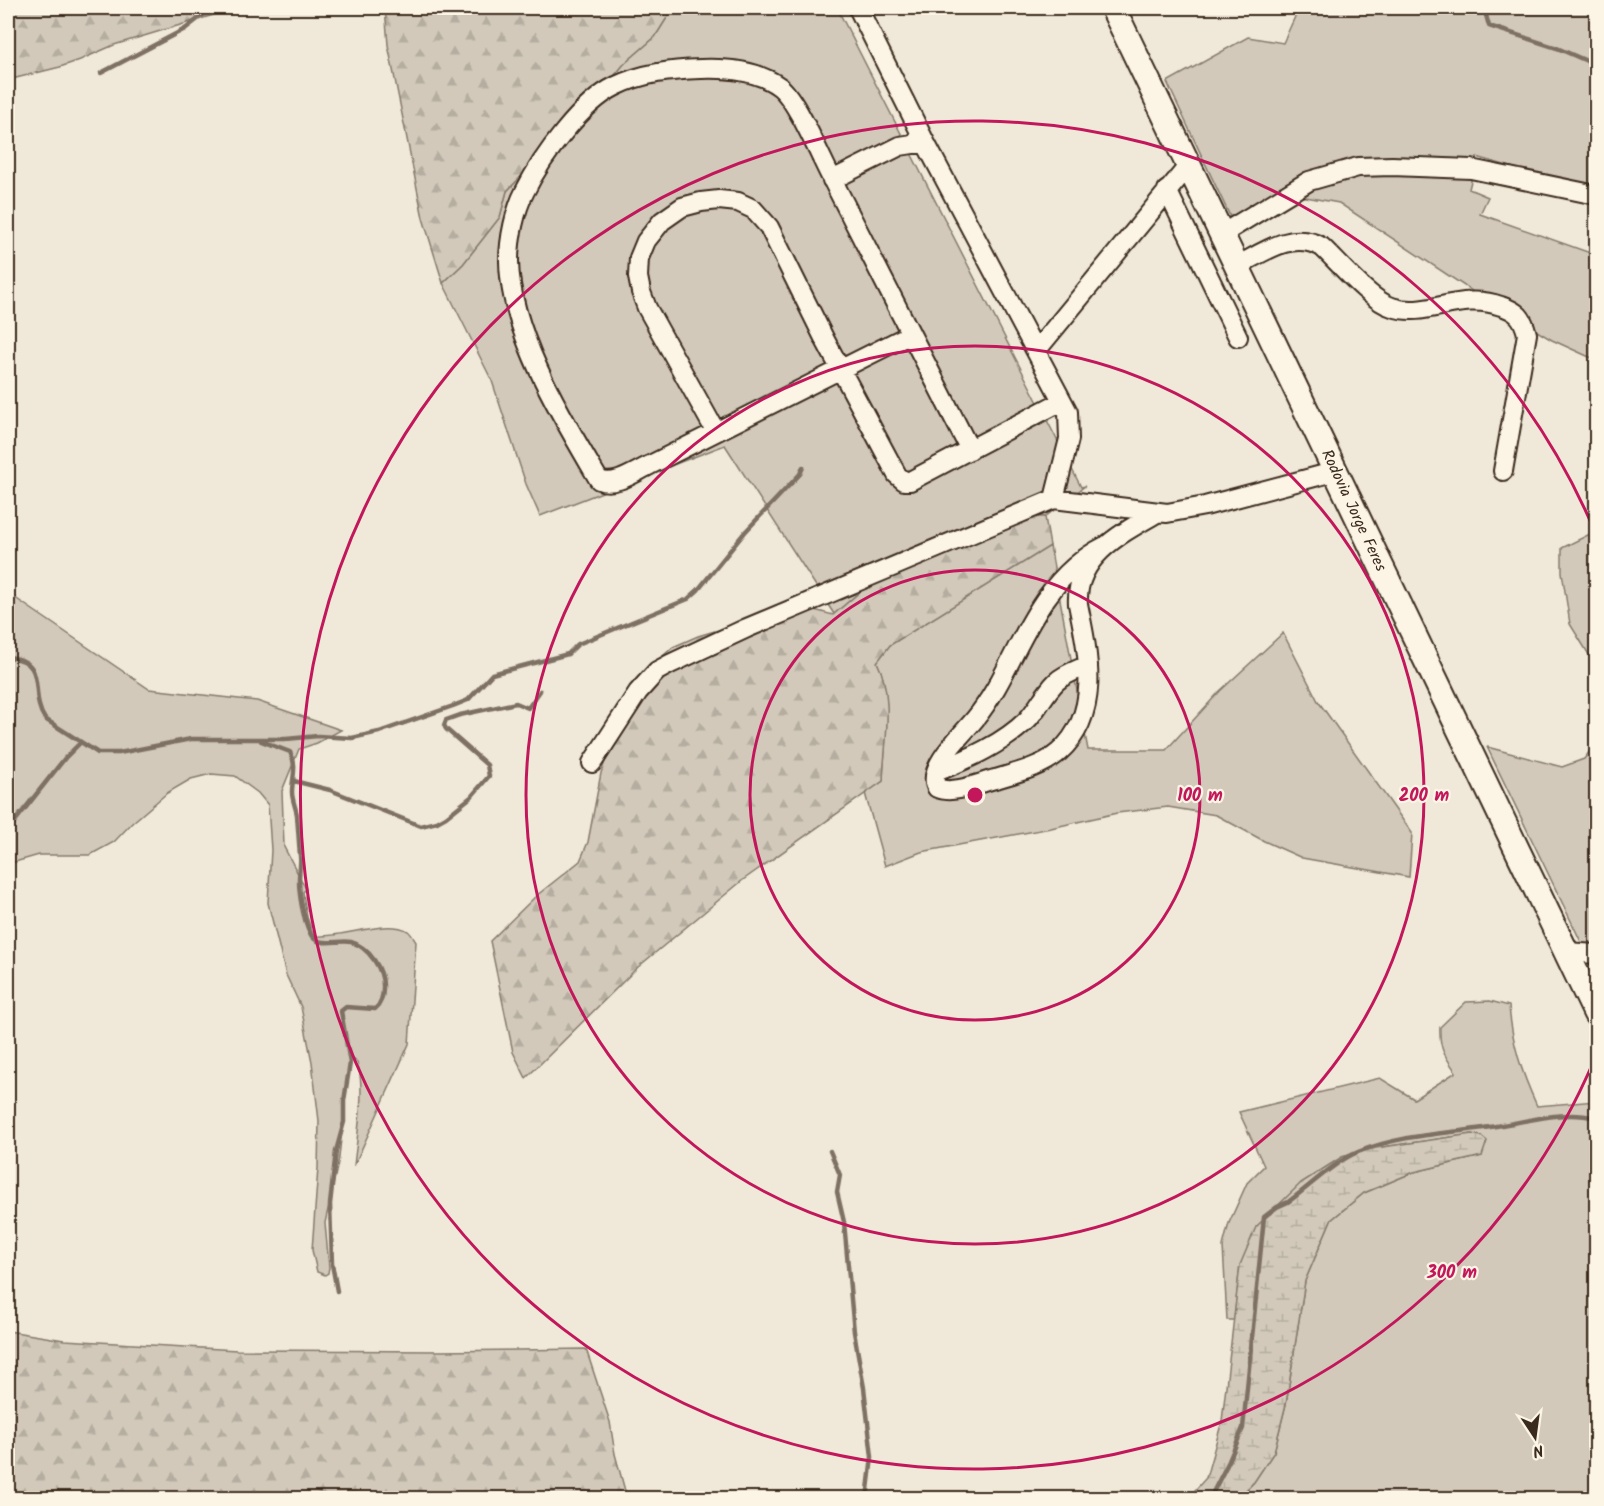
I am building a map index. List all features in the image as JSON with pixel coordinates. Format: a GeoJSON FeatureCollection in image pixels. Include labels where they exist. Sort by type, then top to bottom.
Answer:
{"type":"FeatureCollection","features":[{"type":"Feature","properties":{"kind":"main road","name":"Rodovia Jorge Feres"},"geometry":{"type":"LineString","coordinates":[[1113,8],[1596,1014]]}},
{"type":"Feature","properties":{"kind":"street"},"geometry":{"type":"LineString","coordinates":[[858,8],[925,142],[1068,412],[1070,430],[1054,499]]}},
{"type":"Feature","properties":{"kind":"street"},"geometry":{"type":"LineString","coordinates":[[911,334],[619,480],[606,483],[599,480],[540,373],[521,327],[509,261],[514,226],[524,193],[550,149],[586,108],[613,88],[641,76],[674,70],[714,68],[744,71],[769,79],[783,90],[794,104],[832,180],[911,334],[970,450]]}},
{"type":"Feature","properties":{"kind":"street"},"geometry":{"type":"LineString","coordinates":[[832,180],[900,146],[925,142]]}},
{"type":"Feature","properties":{"kind":"street"},"geometry":{"type":"LineString","coordinates":[[1036,351],[1189,165]]}},
{"type":"Feature","properties":{"kind":"street"},"geometry":{"type":"LineString","coordinates":[[1222,234],[1309,181],[1358,167],[1471,169],[1596,195]]}},
{"type":"Feature","properties":{"kind":"street"},"geometry":{"type":"LineString","coordinates":[[1167,190],[1238,337]]}},
{"type":"Feature","properties":{"kind":"street"},"geometry":{"type":"LineString","coordinates":[[716,432],[647,308],[638,277],[639,258],[646,241],[662,221],[682,207],[719,200],[738,202],[753,209],[769,227],[841,370],[897,475],[904,481],[910,481],[1062,401]]}},
{"type":"Feature","properties":{"kind":"street"},"geometry":{"type":"LineString","coordinates":[[1238,266],[1284,242],[1304,241],[1322,247],[1371,294],[1391,307],[1414,310],[1477,300],[1516,311],[1524,323],[1527,334],[1503,471]]}},
{"type":"Feature","properties":{"kind":"street"},"geometry":{"type":"LineString","coordinates":[[592,763],[638,692],[657,671],[747,628],[1054,499],[1157,513],[1187,510],[1337,471]]}},
{"type":"Feature","properties":{"kind":"street"},"geometry":{"type":"LineString","coordinates":[[1105,546],[1088,567],[1078,587],[1078,604],[1089,665],[1090,686],[1081,718],[1074,732],[1058,752],[1030,768],[948,790],[937,788],[934,780],[936,772],[948,750],[986,705],[1029,625],[1047,597],[1070,569],[1093,552],[1157,513]]}},
{"type":"Feature","properties":{"kind":"street"},"geometry":{"type":"LineString","coordinates":[[936,772],[979,753],[1016,729],[1027,719],[1056,682],[1089,665]]}},
{"type":"Feature","properties":{"kind":"street"},"geometry":{"type":"LineString","coordinates":[[1566,952],[1596,954]]}},
{"type":"Feature","properties":{"kind":"green space"},"geometry":{"type":"Polygon","coordinates":[[[8,8],[227,8],[220,13],[114,45],[60,67],[8,80],[8,8]]]}},
{"type":"Feature","properties":{"kind":"green space"},"geometry":{"type":"Polygon","coordinates":[[[385,8],[673,8],[655,37],[624,64],[581,116],[507,191],[500,217],[463,264],[443,283],[423,218],[388,45],[385,8]]]}},
{"type":"Feature","properties":{"kind":"green space"},"geometry":{"type":"Polygon","coordinates":[[[673,8],[837,8],[1081,487],[1085,486],[1045,517],[1015,517],[897,560],[834,614],[725,445],[540,516],[526,484],[492,381],[443,283],[463,264],[500,217],[507,191],[581,116],[624,64],[655,37],[673,8]]]}},
{"type":"Feature","properties":{"kind":"green space"},"geometry":{"type":"Polygon","coordinates":[[[1299,8],[1596,8],[1596,172],[1593,191],[1477,157],[1469,189],[1488,197],[1480,214],[1596,255],[1596,360],[1552,340],[1490,303],[1339,203],[1289,194],[1237,231],[1167,82],[1248,37],[1283,43],[1299,8]]]}},
{"type":"Feature","properties":{"kind":"green space"},"geometry":{"type":"Polygon","coordinates":[[[1015,517],[1045,517],[1050,546],[890,645],[877,662],[886,690],[887,705],[883,781],[743,880],[638,967],[526,1078],[513,1052],[490,941],[536,896],[580,861],[588,842],[601,773],[611,744],[654,664],[673,647],[698,636],[799,606],[833,615],[897,560],[1015,517]]]}},
{"type":"Feature","properties":{"kind":"green space"},"geometry":{"type":"Polygon","coordinates":[[[1596,531],[1596,666],[1570,624],[1562,572],[1562,548],[1596,531]]]}},
{"type":"Feature","properties":{"kind":"green space"},"geometry":{"type":"Polygon","coordinates":[[[1050,546],[1088,750],[1166,750],[1220,691],[1283,633],[1318,701],[1412,833],[1409,877],[1302,858],[1216,815],[1168,807],[1117,813],[1051,828],[921,852],[885,866],[865,793],[883,781],[887,705],[882,675],[877,662],[890,645],[1050,546]]]}},
{"type":"Feature","properties":{"kind":"green space"},"geometry":{"type":"Polygon","coordinates":[[[8,593],[149,689],[257,701],[341,730],[317,743],[299,749],[282,791],[284,847],[306,889],[303,892],[307,917],[314,936],[388,927],[408,931],[416,942],[409,1044],[354,1166],[361,1080],[355,1060],[349,1062],[339,1158],[325,1223],[329,1267],[325,1275],[317,1272],[312,1250],[319,1121],[312,1062],[301,1007],[286,975],[268,903],[271,850],[268,805],[258,793],[235,776],[211,774],[191,779],[167,793],[114,842],[90,855],[39,855],[8,864],[8,593]]]}},
{"type":"Feature","properties":{"kind":"green space"},"geometry":{"type":"Polygon","coordinates":[[[1596,743],[1596,952],[1585,950],[1487,747],[1562,767],[1584,759],[1596,743]]]}},
{"type":"Feature","properties":{"kind":"green space"},"geometry":{"type":"Polygon","coordinates":[[[1490,1001],[1509,1006],[1518,1057],[1537,1106],[1596,1101],[1596,1498],[1238,1498],[1254,1482],[1274,1452],[1286,1404],[1305,1281],[1331,1220],[1364,1193],[1414,1172],[1482,1156],[1472,1134],[1376,1148],[1342,1157],[1301,1183],[1240,1265],[1234,1320],[1227,1320],[1223,1246],[1229,1223],[1247,1183],[1264,1166],[1239,1112],[1380,1078],[1414,1099],[1456,1072],[1443,1051],[1440,1027],[1466,1002],[1490,1001]]]}},
{"type":"Feature","properties":{"kind":"green space"},"geometry":{"type":"Polygon","coordinates":[[[1472,1134],[1481,1136],[1487,1141],[1482,1156],[1414,1172],[1364,1193],[1331,1220],[1305,1281],[1286,1404],[1274,1452],[1254,1482],[1238,1498],[1188,1498],[1206,1478],[1222,1421],[1240,1265],[1256,1227],[1301,1183],[1342,1157],[1376,1148],[1472,1134]]]}},
{"type":"Feature","properties":{"kind":"green space"},"geometry":{"type":"Polygon","coordinates":[[[8,1331],[64,1340],[237,1350],[586,1349],[610,1422],[615,1454],[627,1498],[8,1498],[8,1331]]]}},
{"type":"Feature","properties":{"kind":"waterway"},"geometry":{"type":"LineString","coordinates":[[101,73],[185,29],[212,8]]}},
{"type":"Feature","properties":{"kind":"waterway"},"geometry":{"type":"LineString","coordinates":[[1484,8],[1489,26],[1557,48],[1596,65]]}},
{"type":"Feature","properties":{"kind":"waterway"},"geometry":{"type":"LineString","coordinates":[[8,657],[21,660],[34,672],[40,710],[45,719],[98,753],[119,753],[191,739],[286,739],[318,736],[352,738],[379,732],[468,700],[492,674],[568,654],[578,644],[688,599],[745,532],[800,474],[803,467]]}},
{"type":"Feature","properties":{"kind":"waterway"},"geometry":{"type":"LineString","coordinates":[[294,781],[330,790],[421,826],[437,822],[471,797],[489,776],[487,765],[446,729],[444,725],[446,720],[516,703],[528,708],[540,691]]}},
{"type":"Feature","properties":{"kind":"waterway"},"geometry":{"type":"LineString","coordinates":[[261,741],[290,752],[294,762],[292,792],[297,815],[300,892],[303,914],[310,933],[318,941],[346,941],[358,945],[374,960],[383,981],[382,997],[375,1009],[346,1007],[341,1011],[350,1063],[344,1101],[344,1122],[336,1151],[330,1204],[332,1264],[337,1291]]}},
{"type":"Feature","properties":{"kind":"waterway"},"geometry":{"type":"LineString","coordinates":[[8,830],[65,758],[80,743]]}},
{"type":"Feature","properties":{"kind":"waterway"},"geometry":{"type":"LineString","coordinates":[[1210,1498],[1243,1428],[1264,1217],[1288,1202],[1349,1156],[1375,1146],[1411,1137],[1549,1117],[1573,1115],[1596,1118]]}},
{"type":"Feature","properties":{"kind":"waterway"},"geometry":{"type":"LineString","coordinates":[[830,1151],[840,1175],[837,1192],[844,1222],[854,1332],[864,1388],[872,1457],[867,1498]]}}]}
